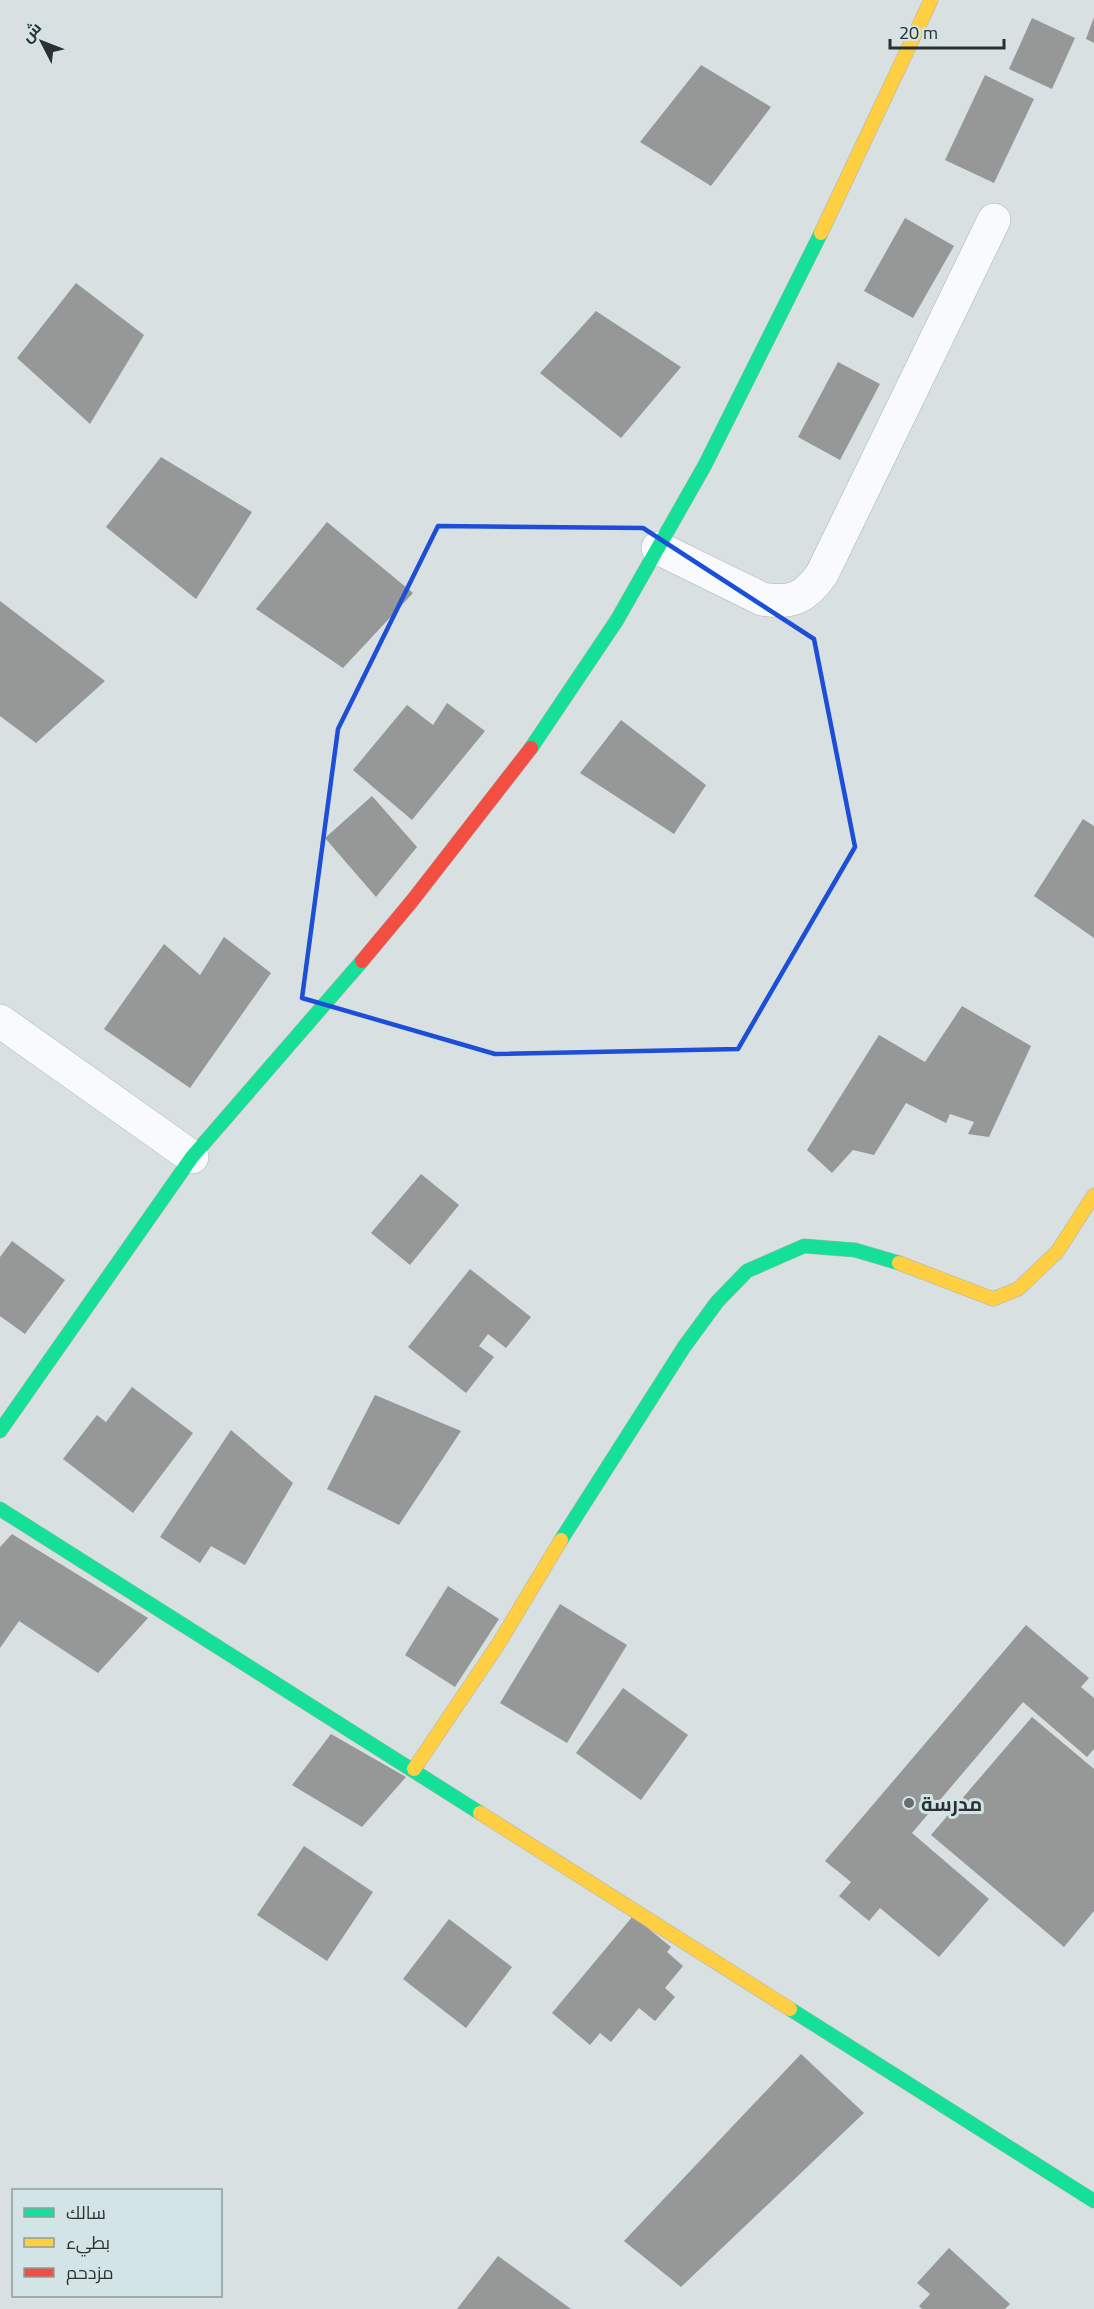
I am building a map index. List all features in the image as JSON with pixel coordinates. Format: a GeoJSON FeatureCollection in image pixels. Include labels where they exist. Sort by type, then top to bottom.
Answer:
{"type":"FeatureCollection","features":[{"type":"Feature","properties":{"kind":"street"},"geometry":{"type":"LineString","coordinates":[[0,1431],[192,1156],[267,1072],[412,901],[519,765],[617,620],[705,465],[824,227],[931,0]]}},
{"type":"Feature","properties":{"kind":"street"},"geometry":{"type":"LineString","coordinates":[[658,548],[762,599],[778,602],[799,598],[811,589],[822,574],[994,220]]}},
{"type":"Feature","properties":{"kind":"street"},"geometry":{"type":"LineString","coordinates":[[0,1021],[192,1156]]}},
{"type":"Feature","properties":{"kind":"street"},"geometry":{"type":"LineString","coordinates":[[414,1769],[499,1643],[589,1494],[684,1347],[717,1302],[747,1271],[804,1246],[855,1250],[908,1265],[950,1284],[993,1299],[1018,1289],[1057,1252],[1094,1195]]}},
{"type":"Feature","properties":{"kind":"street"},"geometry":{"type":"LineString","coordinates":[[0,1509],[1094,2200]]}},
{"type":"Feature","properties":{"kind":"highlighted area"},"geometry":{"type":"Polygon","coordinates":[[[438,526],[643,528],[814,639],[855,847],[738,1049],[495,1054],[302,998],[338,729],[438,526]]]}},
{"type":"Feature","properties":{"kind":"building"},"geometry":{"type":"Polygon","coordinates":[[[1094,17],[1094,43],[1086,39],[1094,17]]]}},
{"type":"Feature","properties":{"kind":"building"},"geometry":{"type":"Polygon","coordinates":[[[1032,18],[1075,38],[1052,89],[1009,69],[1032,18]]]}},
{"type":"Feature","properties":{"kind":"building"},"geometry":{"type":"Polygon","coordinates":[[[701,65],[771,107],[711,186],[640,142],[701,65]]]}},
{"type":"Feature","properties":{"kind":"building"},"geometry":{"type":"Polygon","coordinates":[[[985,75],[1034,99],[994,183],[945,160],[985,75]]]}},
{"type":"Feature","properties":{"kind":"building"},"geometry":{"type":"Polygon","coordinates":[[[905,218],[954,246],[913,318],[864,291],[905,218]]]}},
{"type":"Feature","properties":{"kind":"building"},"geometry":{"type":"Polygon","coordinates":[[[76,283],[144,335],[90,424],[17,358],[76,283]]]}},
{"type":"Feature","properties":{"kind":"building"},"geometry":{"type":"Polygon","coordinates":[[[596,311],[681,367],[621,438],[540,373],[596,311]]]}},
{"type":"Feature","properties":{"kind":"building"},"geometry":{"type":"Polygon","coordinates":[[[838,362],[880,384],[840,460],[798,437],[838,362]]]}},
{"type":"Feature","properties":{"kind":"building"},"geometry":{"type":"Polygon","coordinates":[[[161,457],[252,512],[196,599],[106,527],[161,457]]]}},
{"type":"Feature","properties":{"kind":"building"},"geometry":{"type":"Polygon","coordinates":[[[327,522],[413,593],[343,668],[256,609],[327,522]]]}},
{"type":"Feature","properties":{"kind":"building"},"geometry":{"type":"Polygon","coordinates":[[[0,601],[105,681],[36,743],[0,716],[0,601]]]}},
{"type":"Feature","properties":{"kind":"building"},"geometry":{"type":"Polygon","coordinates":[[[447,703],[485,731],[412,820],[353,770],[407,705],[433,725],[447,703]]]}},
{"type":"Feature","properties":{"kind":"building"},"geometry":{"type":"Polygon","coordinates":[[[621,720],[706,785],[674,834],[580,773],[621,720]]]}},
{"type":"Feature","properties":{"kind":"building"},"geometry":{"type":"Polygon","coordinates":[[[372,796],[417,847],[376,897],[325,838],[372,796]]]}},
{"type":"Feature","properties":{"kind":"building"},"geometry":{"type":"Polygon","coordinates":[[[1083,819],[1094,826],[1094,938],[1034,896],[1083,819]]]}},
{"type":"Feature","properties":{"kind":"building"},"geometry":{"type":"Polygon","coordinates":[[[224,937],[271,973],[190,1088],[104,1029],[164,944],[200,975],[224,937]]]}},
{"type":"Feature","properties":{"kind":"building"},"geometry":{"type":"Polygon","coordinates":[[[962,1006],[1031,1046],[989,1137],[968,1134],[974,1122],[950,1114],[946,1123],[906,1103],[874,1155],[853,1150],[832,1173],[807,1150],[879,1035],[925,1062],[962,1006]]]}},
{"type":"Feature","properties":{"kind":"building"},"geometry":{"type":"Polygon","coordinates":[[[421,1174],[459,1205],[410,1265],[371,1233],[421,1174]]]}},
{"type":"Feature","properties":{"kind":"building"},"geometry":{"type":"Polygon","coordinates":[[[12,1241],[65,1280],[25,1334],[0,1316],[0,1257],[12,1241]]]}},
{"type":"Feature","properties":{"kind":"building"},"geometry":{"type":"Polygon","coordinates":[[[470,1269],[531,1317],[506,1348],[488,1334],[479,1346],[494,1357],[466,1393],[408,1347],[470,1269]]]}},
{"type":"Feature","properties":{"kind":"building"},"geometry":{"type":"Polygon","coordinates":[[[132,1387],[193,1433],[133,1513],[63,1459],[97,1415],[106,1422],[132,1387]]]}},
{"type":"Feature","properties":{"kind":"building"},"geometry":{"type":"Polygon","coordinates":[[[375,1395],[461,1431],[399,1525],[327,1489],[375,1395]]]}},
{"type":"Feature","properties":{"kind":"building"},"geometry":{"type":"Polygon","coordinates":[[[231,1430],[293,1483],[245,1565],[211,1546],[200,1563],[160,1537],[231,1430]]]}},
{"type":"Feature","properties":{"kind":"building"},"geometry":{"type":"Polygon","coordinates":[[[12,1534],[148,1618],[98,1673],[19,1621],[0,1648],[0,1547],[12,1534]]]}},
{"type":"Feature","properties":{"kind":"building"},"geometry":{"type":"Polygon","coordinates":[[[448,1586],[499,1619],[455,1687],[405,1655],[448,1586]]]}},
{"type":"Feature","properties":{"kind":"building"},"geometry":{"type":"Polygon","coordinates":[[[560,1604],[627,1645],[567,1743],[500,1703],[560,1604]]]}},
{"type":"Feature","properties":{"kind":"building"},"geometry":{"type":"Polygon","coordinates":[[[1026,1625],[1089,1678],[1081,1687],[1094,1698],[1094,1749],[1087,1757],[1023,1702],[912,1833],[989,1899],[939,1957],[880,1908],[869,1921],[839,1896],[851,1882],[825,1861],[1026,1625]]]}},
{"type":"Feature","properties":{"kind":"building"},"geometry":{"type":"Polygon","coordinates":[[[623,1688],[688,1735],[641,1800],[576,1753],[623,1688]]]}},
{"type":"Feature","properties":{"kind":"building"},"geometry":{"type":"Polygon","coordinates":[[[1032,1717],[1094,1769],[1094,1911],[1064,1947],[931,1835],[1032,1717]]]}},
{"type":"Feature","properties":{"kind":"building"},"geometry":{"type":"Polygon","coordinates":[[[331,1734],[406,1777],[362,1827],[292,1785],[331,1734]]]}},
{"type":"Feature","properties":{"kind":"building"},"geometry":{"type":"Polygon","coordinates":[[[304,1846],[373,1892],[327,1961],[257,1915],[304,1846]]]}},
{"type":"Feature","properties":{"kind":"building"},"geometry":{"type":"Polygon","coordinates":[[[633,1916],[671,1947],[667,1952],[683,1966],[665,1988],[675,1997],[655,2021],[639,2008],[611,2042],[600,2033],[590,2045],[552,2013],[633,1916]]]}},
{"type":"Feature","properties":{"kind":"building"},"geometry":{"type":"Polygon","coordinates":[[[449,1919],[512,1967],[466,2028],[403,1979],[449,1919]]]}},
{"type":"Feature","properties":{"kind":"building"},"geometry":{"type":"Polygon","coordinates":[[[801,2054],[864,2113],[681,2287],[624,2241],[801,2054]]]}},
{"type":"Feature","properties":{"kind":"building"},"geometry":{"type":"Polygon","coordinates":[[[949,2248],[1010,2304],[1005,2309],[922,2309],[919,2306],[930,2294],[917,2283],[949,2248]]]}},
{"type":"Feature","properties":{"kind":"building"},"geometry":{"type":"Polygon","coordinates":[[[498,2256],[571,2309],[457,2309],[498,2256]]]}},
{"type":"Feature","properties":{"kind":"traffic: fast"},"geometry":{"type":"LineString","coordinates":[[531,748],[617,620],[705,465],[821,233]]}},
{"type":"Feature","properties":{"kind":"traffic: fast"},"geometry":{"type":"LineString","coordinates":[[0,1431],[192,1157],[362,961]]}},
{"type":"Feature","properties":{"kind":"traffic: fast"},"geometry":{"type":"LineString","coordinates":[[561,1540],[684,1347],[717,1302],[747,1271],[804,1246],[855,1250],[899,1263]]}},
{"type":"Feature","properties":{"kind":"traffic: fast"},"geometry":{"type":"LineString","coordinates":[[0,1509],[480,1813]]}},
{"type":"Feature","properties":{"kind":"traffic: fast"},"geometry":{"type":"LineString","coordinates":[[790,2009],[1094,2201]]}},
{"type":"Feature","properties":{"kind":"traffic: slow"},"geometry":{"type":"LineString","coordinates":[[821,233],[931,0]]}},
{"type":"Feature","properties":{"kind":"traffic: slow"},"geometry":{"type":"LineString","coordinates":[[899,1263],[993,1299],[1018,1289],[1057,1252],[1094,1195]]}},
{"type":"Feature","properties":{"kind":"traffic: slow"},"geometry":{"type":"LineString","coordinates":[[414,1769],[499,1643],[561,1540]]}},
{"type":"Feature","properties":{"kind":"traffic: slow"},"geometry":{"type":"LineString","coordinates":[[480,1813],[790,2009]]}},
{"type":"Feature","properties":{"kind":"traffic: jam"},"geometry":{"type":"LineString","coordinates":[[362,961],[412,901],[531,748]]}},
{"type":"Feature","properties":{"kind":"place","name":"مدرسة"},"geometry":{"type":"Point","coordinates":[909,1803]}}]}
